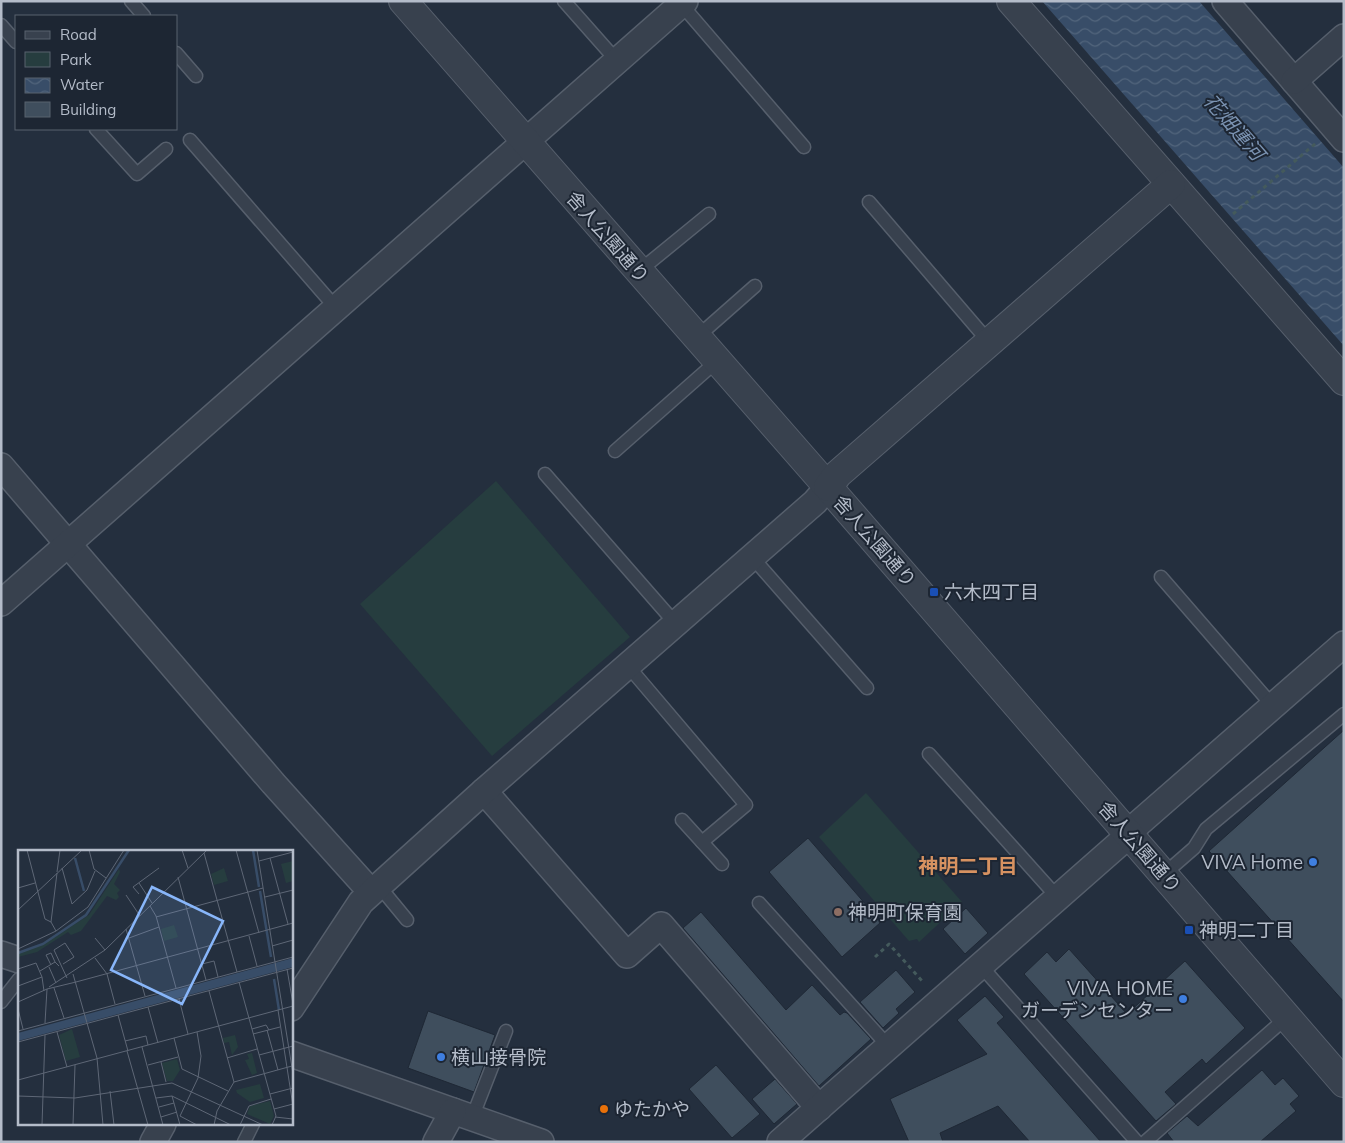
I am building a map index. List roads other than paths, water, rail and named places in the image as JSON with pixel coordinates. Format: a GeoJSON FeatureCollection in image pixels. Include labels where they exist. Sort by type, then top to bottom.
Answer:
{"type":"FeatureCollection","features":[{"type":"Feature","properties":{"kind":"street","name":"舎人公園通り"},"geometry":{"type":"LineString","coordinates":[[403,1],[828,487],[1344,1084]]}},
{"type":"Feature","properties":{"kind":"street"},"geometry":{"type":"LineString","coordinates":[[1011,1],[1344,381]]}},
{"type":"Feature","properties":{"kind":"street"},"geometry":{"type":"LineString","coordinates":[[1225,1],[1344,139]]}},
{"type":"Feature","properties":{"kind":"street"},"geometry":{"type":"LineString","coordinates":[[1,603],[683,3]]}},
{"type":"Feature","properties":{"kind":"street"},"geometry":{"type":"LineString","coordinates":[[1294,81],[1344,37]]}},
{"type":"Feature","properties":{"kind":"street"},"geometry":{"type":"LineString","coordinates":[[292,1006],[356,909],[375,889],[484,791],[816,502],[838,474],[1172,184]]}},
{"type":"Feature","properties":{"kind":"street"},"geometry":{"type":"LineString","coordinates":[[1,466],[273,783],[375,889]]}},
{"type":"Feature","properties":{"kind":"street"},"geometry":{"type":"LineString","coordinates":[[780,1142],[1058,899],[1129,835],[1139,823],[1272,705],[1344,644]]}},
{"type":"Feature","properties":{"kind":"street"},"geometry":{"type":"LineString","coordinates":[[484,791],[627,955],[661,925],[819,1108]]}},
{"type":"Feature","properties":{"kind":"street"},"geometry":{"type":"LineString","coordinates":[[1,954],[18,960]]}},
{"type":"Feature","properties":{"kind":"street"},"geometry":{"type":"LineString","coordinates":[[292,1054],[541,1142]]}},
{"type":"Feature","properties":{"kind":"street"},"geometry":{"type":"LineString","coordinates":[[436,1142],[462,1115]]}},
{"type":"Feature","properties":{"kind":"street"},"geometry":{"type":"LineString","coordinates":[[153,1142],[162,1126]]}},
{"type":"Feature","properties":{"kind":"lane"},"geometry":{"type":"LineString","coordinates":[[131,1],[143,15]]}},
{"type":"Feature","properties":{"kind":"lane"},"geometry":{"type":"LineString","coordinates":[[564,1],[617,61]]}},
{"type":"Feature","properties":{"kind":"lane"},"geometry":{"type":"LineString","coordinates":[[683,3],[804,147]]}},
{"type":"Feature","properties":{"kind":"lane"},"geometry":{"type":"LineString","coordinates":[[1,26],[15,41]]}},
{"type":"Feature","properties":{"kind":"lane"},"geometry":{"type":"LineString","coordinates":[[178,55],[196,76]]}},
{"type":"Feature","properties":{"kind":"lane"},"geometry":{"type":"LineString","coordinates":[[97,130],[137,174],[166,150]]}},
{"type":"Feature","properties":{"kind":"lane"},"geometry":{"type":"LineString","coordinates":[[190,140],[336,308]]}},
{"type":"Feature","properties":{"kind":"lane"},"geometry":{"type":"LineString","coordinates":[[869,202],[989,342]]}},
{"type":"Feature","properties":{"kind":"lane"},"geometry":{"type":"LineString","coordinates":[[638,272],[709,214]]}},
{"type":"Feature","properties":{"kind":"lane"},"geometry":{"type":"LineString","coordinates":[[696,338],[756,286]]}},
{"type":"Feature","properties":{"kind":"lane"},"geometry":{"type":"LineString","coordinates":[[615,451],[717,361]]}},
{"type":"Feature","properties":{"kind":"lane"},"geometry":{"type":"LineString","coordinates":[[545,474],[676,624]]}},
{"type":"Feature","properties":{"kind":"lane"},"geometry":{"type":"LineString","coordinates":[[752,558],[867,688]]}},
{"type":"Feature","properties":{"kind":"lane"},"geometry":{"type":"LineString","coordinates":[[1162,577],[1272,705]]}},
{"type":"Feature","properties":{"kind":"lane"},"geometry":{"type":"LineString","coordinates":[[628,666],[746,805],[702,842]]}},
{"type":"Feature","properties":{"kind":"lane"},"geometry":{"type":"LineString","coordinates":[[1163,875],[1194,848],[1206,829],[1344,714]]}},
{"type":"Feature","properties":{"kind":"lane"},"geometry":{"type":"LineString","coordinates":[[929,754],[1058,899]]}},
{"type":"Feature","properties":{"kind":"lane"},"geometry":{"type":"LineString","coordinates":[[682,820],[722,864]]}},
{"type":"Feature","properties":{"kind":"lane"},"geometry":{"type":"LineString","coordinates":[[375,889],[408,920]]}},
{"type":"Feature","properties":{"kind":"lane"},"geometry":{"type":"LineString","coordinates":[[759,903],[889,1047]]}},
{"type":"Feature","properties":{"kind":"lane"},"geometry":{"type":"LineString","coordinates":[[981,966],[1137,1142]]}},
{"type":"Feature","properties":{"kind":"lane"},"geometry":{"type":"LineString","coordinates":[[1,1002],[18,980]]}},
{"type":"Feature","properties":{"kind":"lane"},"geometry":{"type":"LineString","coordinates":[[1145,1142],[1286,1018]]}},
{"type":"Feature","properties":{"kind":"lane"},"geometry":{"type":"LineString","coordinates":[[462,1115],[506,1030]]}},
{"type":"Feature","properties":{"kind":"lane"},"geometry":{"type":"LineString","coordinates":[[244,1142],[252,1126]]}},
{"type":"Feature","properties":{"kind":"water","name":"花畑運河"},"geometry":{"type":"Polygon","coordinates":[[[1042,1],[1199,1],[1344,168],[1344,346],[1042,1]]]}},
{"type":"Feature","properties":{"kind":"place","name":"六木四丁目"},"geometry":{"type":"Point","coordinates":[934,592]}},
{"type":"Feature","properties":{"kind":"place","name":"VIVA Home"},"geometry":{"type":"Point","coordinates":[1313,862]}},
{"type":"Feature","properties":{"kind":"place","name":"神明町保育園"},"geometry":{"type":"Point","coordinates":[838,912]}},
{"type":"Feature","properties":{"kind":"place","name":"神明二丁目"},"geometry":{"type":"Point","coordinates":[1189,930]}},
{"type":"Feature","properties":{"kind":"place","name":"VIVA HOME ガーデンセンター"},"geometry":{"type":"Point","coordinates":[1183,999]}},
{"type":"Feature","properties":{"kind":"place","name":"横山接骨院"},"geometry":{"type":"Point","coordinates":[441,1057]}},
{"type":"Feature","properties":{"kind":"place","name":"ゆたかや"},"geometry":{"type":"Point","coordinates":[604,1109]}},
{"type":"Feature","properties":{"kind":"district","name":"神明二丁目"},"geometry":{"type":"Point","coordinates":[968,866]}}]}
